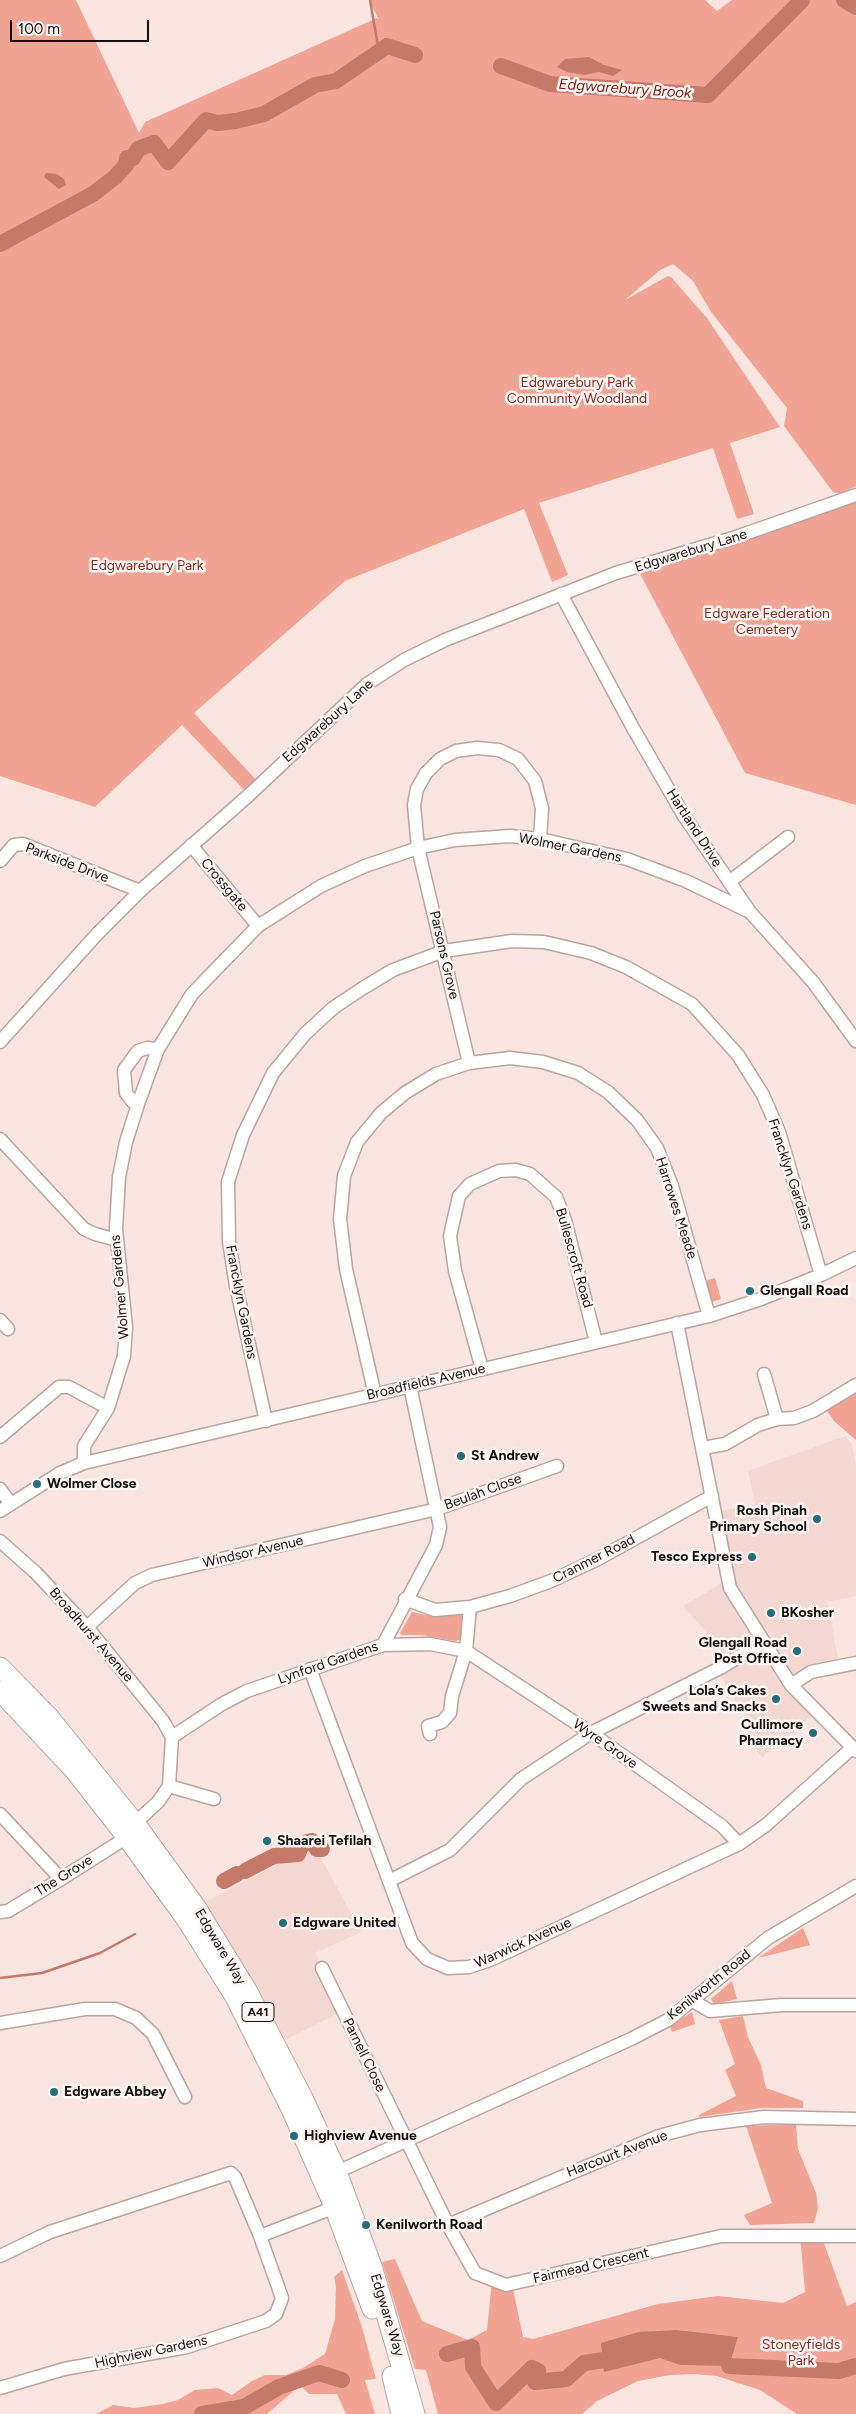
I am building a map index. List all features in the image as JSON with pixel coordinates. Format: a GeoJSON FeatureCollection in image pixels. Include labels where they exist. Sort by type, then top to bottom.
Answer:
{"type":"FeatureCollection","features":[{"type":"Feature","properties":{"kind":"highway","name":"Edgware Way"},"geometry":{"type":"LineString","coordinates":[[0,1667],[49,1717],[130,1829],[235,1998],[291,2109],[333,2204],[363,2281],[387,2353],[401,2414]]}},
{"type":"Feature","properties":{"kind":"highway","name":"Edgware Way"},"geometry":{"type":"LineString","coordinates":[[3,1694],[130,1829],[196,1907],[248,1992],[303,2098],[337,2172],[373,2269],[415,2414]]}},
{"type":"Feature","properties":{"kind":"street","name":"Edgwarebury Lane"},"geometry":{"type":"LineString","coordinates":[[0,1042],[140,891],[249,795],[367,684],[404,660],[445,640],[616,573],[736,537],[856,495]]}},
{"type":"Feature","properties":{"kind":"street","name":"Hartland Drive"},"geometry":{"type":"LineString","coordinates":[[561,594],[633,728],[684,816],[750,912],[813,982],[856,1041]]}},
{"type":"Feature","properties":{"kind":"street","name":"Parsons Grove"},"geometry":{"type":"LineString","coordinates":[[468,1063],[444,951],[418,848],[414,805],[417,789],[426,773],[440,759],[456,751],[477,748],[498,750],[518,759],[535,781],[542,808],[540,839]]}},
{"type":"Feature","properties":{"kind":"street","name":"Wolmer Gardens"},"geometry":{"type":"LineString","coordinates":[[84,1463],[84,1446],[108,1408],[121,1372],[126,1342],[116,1229],[120,1177],[126,1142],[138,1104],[158,1049],[192,994],[258,926],[321,886],[365,866],[418,848],[455,840],[510,836],[540,839],[627,859],[686,881],[750,912]]}},
{"type":"Feature","properties":{"kind":"street"},"geometry":{"type":"LineString","coordinates":[[729,882],[788,837]]}},
{"type":"Feature","properties":{"kind":"street","name":"Parkside Drive"},"geometry":{"type":"LineString","coordinates":[[0,861],[14,845],[23,844],[140,891]]}},
{"type":"Feature","properties":{"kind":"street","name":"Crossgate"},"geometry":{"type":"LineString","coordinates":[[191,845],[258,926]]}},
{"type":"Feature","properties":{"kind":"street","name":"Francklyn Gardens"},"geometry":{"type":"LineString","coordinates":[[266,1421],[236,1286],[229,1240],[228,1182],[243,1135],[273,1073],[305,1034],[333,1008],[393,970],[444,951],[512,941],[544,942],[591,953],[626,967],[692,1004],[738,1055],[763,1095],[779,1132],[821,1276]]}},
{"type":"Feature","properties":{"kind":"street"},"geometry":{"type":"LineString","coordinates":[[138,1104],[128,1098],[124,1070],[138,1051],[147,1048],[158,1049]]}},
{"type":"Feature","properties":{"kind":"street","name":"Harrowes Meade"},"geometry":{"type":"LineString","coordinates":[[375,1394],[346,1269],[340,1219],[344,1176],[357,1142],[381,1113],[405,1093],[436,1074],[468,1063],[510,1058],[543,1062],[569,1070],[608,1092],[637,1120],[656,1148],[672,1186],[709,1316]]}},
{"type":"Feature","properties":{"kind":"street"},"geometry":{"type":"LineString","coordinates":[[0,1139],[84,1228],[95,1234],[117,1240]]}},
{"type":"Feature","properties":{"kind":"street","name":"Bullescroft Road"},"geometry":{"type":"LineString","coordinates":[[482,1369],[455,1270],[450,1236],[459,1196],[470,1184],[499,1171],[516,1170],[530,1174],[556,1197],[566,1220],[596,1342]]}},
{"type":"Feature","properties":{"kind":"street","name":"Broadfields Avenue"},"geometry":{"type":"LineString","coordinates":[[5,1507],[60,1474],[84,1463],[709,1316],[821,1276],[856,1258]]}},
{"type":"Feature","properties":{"kind":"street"},"geometry":{"type":"LineString","coordinates":[[677,1323],[730,1588],[791,1685],[854,1750]]}},
{"type":"Feature","properties":{"kind":"street"},"geometry":{"type":"LineString","coordinates":[[764,1374],[777,1419]]}},
{"type":"Feature","properties":{"kind":"street"},"geometry":{"type":"LineString","coordinates":[[703,1448],[725,1444],[758,1425],[777,1419],[794,1418],[813,1411],[856,1385]]}},
{"type":"Feature","properties":{"kind":"street","name":"Lynford Gardens"},"geometry":{"type":"LineString","coordinates":[[172,1737],[222,1704],[247,1691],[383,1645],[405,1599],[436,1545],[440,1527],[410,1386]]}},
{"type":"Feature","properties":{"kind":"street"},"geometry":{"type":"LineString","coordinates":[[0,1437],[60,1387],[69,1388],[108,1408]]}},
{"type":"Feature","properties":{"kind":"street","name":"Beulah Close"},"geometry":{"type":"LineString","coordinates":[[437,1509],[557,1466]]}},
{"type":"Feature","properties":{"kind":"street"},"geometry":{"type":"LineString","coordinates":[[0,1489],[5,1507]]}},
{"type":"Feature","properties":{"kind":"street","name":"Cranmer Road"},"geometry":{"type":"LineString","coordinates":[[405,1599],[435,1610],[470,1607],[551,1581],[598,1559],[712,1496]]}},
{"type":"Feature","properties":{"kind":"street","name":"Windsor Avenue"},"geometry":{"type":"LineString","coordinates":[[86,1627],[135,1583],[152,1575],[437,1509]]}},
{"type":"Feature","properties":{"kind":"street","name":"Broadhurst Avenue"},"geometry":{"type":"LineString","coordinates":[[0,1541],[36,1573],[86,1627],[163,1721],[172,1737]]}},
{"type":"Feature","properties":{"kind":"street"},"geometry":{"type":"LineString","coordinates":[[430,1734],[428,1726],[442,1722],[450,1713],[452,1696],[466,1651],[470,1607]]}},
{"type":"Feature","properties":{"kind":"street"},"geometry":{"type":"LineString","coordinates":[[390,1881],[450,1850],[520,1779],[591,1733],[720,1668],[764,1642]]}},
{"type":"Feature","properties":{"kind":"street"},"geometry":{"type":"LineString","coordinates":[[383,1645],[430,1644],[466,1651]]}},
{"type":"Feature","properties":{"kind":"street","name":"Wyre Grove"},"geometry":{"type":"LineString","coordinates":[[466,1651],[591,1733],[722,1826],[739,1844]]}},
{"type":"Feature","properties":{"kind":"street"},"geometry":{"type":"LineString","coordinates":[[791,1685],[811,1672],[856,1663]]}},
{"type":"Feature","properties":{"kind":"street","name":"Warwick Avenue"},"geometry":{"type":"LineString","coordinates":[[310,1669],[412,1943],[427,1959],[448,1968],[470,1967],[490,1960],[739,1844],[766,1825],[854,1750]]}},
{"type":"Feature","properties":{"kind":"street"},"geometry":{"type":"LineString","coordinates":[[130,1829],[158,1802],[169,1786],[172,1737]]}},
{"type":"Feature","properties":{"kind":"street"},"geometry":{"type":"LineString","coordinates":[[169,1786],[214,1799]]}},
{"type":"Feature","properties":{"kind":"street"},"geometry":{"type":"LineString","coordinates":[[0,1814],[61,1879]]}},
{"type":"Feature","properties":{"kind":"street","name":"The Grove"},"geometry":{"type":"LineString","coordinates":[[0,1912],[8,1910],[61,1879],[118,1842],[130,1829]]}},
{"type":"Feature","properties":{"kind":"street","name":"Kenilworth Road"},"geometry":{"type":"LineString","coordinates":[[337,2172],[407,2142],[631,2039],[668,2020],[768,1938],[856,1886]]}},
{"type":"Feature","properties":{"kind":"street","name":"Parnell Close"},"geometry":{"type":"LineString","coordinates":[[322,1968],[407,2142]]}},
{"type":"Feature","properties":{"kind":"street"},"geometry":{"type":"LineString","coordinates":[[693,2001],[710,2011],[782,2004],[856,2005]]}},
{"type":"Feature","properties":{"kind":"street"},"geometry":{"type":"LineString","coordinates":[[0,2023],[85,2010],[115,2009],[136,2018],[153,2034],[185,2097]]}},
{"type":"Feature","properties":{"kind":"street","name":"Harcourt Avenue"},"geometry":{"type":"LineString","coordinates":[[448,2225],[620,2150],[700,2125],[764,2117],[856,2119]]}},
{"type":"Feature","properties":{"kind":"street","name":"Fairmead Crescent"},"geometry":{"type":"LineString","coordinates":[[407,2142],[448,2225],[475,2273],[506,2285],[721,2236],[856,2236]]}},
{"type":"Feature","properties":{"kind":"street"},"geometry":{"type":"LineString","coordinates":[[0,2256],[50,2232],[225,2173],[230,2173],[234,2177],[260,2236],[325,2211],[333,2204]]}},
{"type":"Feature","properties":{"kind":"street","name":"Highview Gardens"},"geometry":{"type":"LineString","coordinates":[[0,2388],[64,2369],[187,2347],[266,2321],[276,2314],[282,2298],[260,2236]]}},
{"type":"Feature","properties":{"kind":"shaded area"},"geometry":{"type":"Polygon","coordinates":[[[589,57],[604,65],[622,70],[613,76],[599,72],[584,75],[567,72],[557,67],[565,59],[589,57]]]}},
{"type":"Feature","properties":{"kind":"shaded area"},"geometry":{"type":"Polygon","coordinates":[[[46,173],[57,174],[64,179],[66,185],[59,189],[44,177],[46,173]]]}},
{"type":"Feature","properties":{"kind":"shaded area"},"geometry":{"type":"Polygon","coordinates":[[[845,1436],[852,1444],[856,1466],[856,1596],[827,1602],[840,1668],[791,1685],[815,1713],[762,1758],[744,1730],[751,1725],[717,1670],[729,1663],[707,1633],[683,1606],[724,1582],[710,1513],[755,1504],[748,1471],[845,1436]]]}},
{"type":"Feature","properties":{"kind":"shaded area"},"geometry":{"type":"Polygon","coordinates":[[[314,1845],[361,1932],[315,1953],[343,2011],[275,2045],[196,1907],[314,1845]]]}},
{"type":"Feature","properties":{"kind":"shaded area"},"geometry":{"type":"Polygon","coordinates":[[[676,2330],[738,2337],[729,2366],[680,2365],[660,2358],[604,2372],[601,2343],[639,2332],[676,2330]]]}},
{"type":"Feature","properties":{"kind":"green space"},"geometry":{"type":"Polygon","coordinates":[[[0,0],[76,0],[139,133],[145,122],[377,18],[379,20],[369,0],[705,0],[717,11],[732,0],[856,0],[856,486],[840,494],[833,492],[784,426],[787,408],[711,312],[693,281],[673,264],[660,270],[625,300],[668,276],[671,277],[707,318],[780,427],[730,443],[754,514],[737,519],[713,448],[539,503],[568,575],[552,582],[524,509],[345,581],[194,713],[260,784],[249,795],[182,725],[95,807],[0,776],[0,0]]]}},
{"type":"Feature","properties":{"kind":"green space","name":"Edgware Federation Cemetery"},"geometry":{"type":"Polygon","coordinates":[[[856,495],[856,805],[745,773],[637,568],[856,495]]]}},
{"type":"Feature","properties":{"kind":"green space"},"geometry":{"type":"Polygon","coordinates":[[[715,1278],[721,1299],[711,1302],[705,1281],[715,1278]]]}},
{"type":"Feature","properties":{"kind":"green space"},"geometry":{"type":"Polygon","coordinates":[[[856,1390],[856,1440],[835,1422],[827,1411],[856,1390]]]}},
{"type":"Feature","properties":{"kind":"green space"},"geometry":{"type":"Polygon","coordinates":[[[412,1612],[436,1617],[461,1615],[463,1618],[460,1640],[455,1641],[422,1635],[401,1635],[400,1633],[412,1612]]]}},
{"type":"Feature","properties":{"kind":"green space"},"geometry":{"type":"Polygon","coordinates":[[[803,1928],[810,1945],[758,1958],[803,1928]]]}},
{"type":"Feature","properties":{"kind":"green space"},"geometry":{"type":"Polygon","coordinates":[[[732,1981],[737,1999],[714,2004],[711,1999],[732,1981]]]}},
{"type":"Feature","properties":{"kind":"green space"},"geometry":{"type":"Polygon","coordinates":[[[692,2012],[695,2024],[672,2032],[670,2026],[692,2012]]]}},
{"type":"Feature","properties":{"kind":"green space"},"geometry":{"type":"Polygon","coordinates":[[[743,2016],[748,2037],[761,2065],[766,2088],[803,2101],[803,2108],[761,2108],[699,2117],[699,2115],[736,2096],[725,2070],[735,2064],[719,2020],[743,2016]]]}},
{"type":"Feature","properties":{"kind":"green space"},"geometry":{"type":"Polygon","coordinates":[[[796,2124],[798,2149],[816,2193],[818,2208],[814,2223],[750,2225],[744,2215],[772,2203],[746,2126],[796,2124]]]}},
{"type":"Feature","properties":{"kind":"green space","name":"Stoneyfields Park"},"geometry":{"type":"Polygon","coordinates":[[[800,2234],[821,2235],[847,2306],[856,2302],[856,2414],[797,2414],[760,2390],[717,2376],[694,2374],[670,2375],[638,2381],[597,2401],[582,2414],[438,2414],[426,2370],[415,2369],[382,2262],[395,2259],[422,2321],[468,2340],[487,2330],[492,2279],[512,2284],[523,2337],[533,2339],[658,2304],[718,2296],[783,2303],[805,2292],[800,2234]]]}},
{"type":"Feature","properties":{"kind":"green space"},"geometry":{"type":"Polygon","coordinates":[[[342,2270],[362,2327],[376,2379],[365,2380],[375,2414],[346,2414],[337,2394],[309,2394],[302,2387],[297,2388],[267,2414],[96,2414],[113,2405],[134,2408],[163,2404],[178,2400],[195,2390],[218,2388],[232,2395],[252,2381],[265,2375],[286,2375],[303,2368],[325,2354],[335,2319],[336,2287],[334,2277],[342,2270]]]}},
{"type":"Feature","properties":{"kind":"waterway"},"geometry":{"type":"LineString","coordinates":[[370,0],[379,52]]}},
{"type":"Feature","properties":{"kind":"waterway","name":"Edgwarebury Brook"},"geometry":{"type":"LineString","coordinates":[[501,66],[550,84],[708,95],[802,0]]}},
{"type":"Feature","properties":{"kind":"waterway","name":"Edgwarebury Brook"},"geometry":{"type":"LineString","coordinates":[[844,0],[856,7]]}},
{"type":"Feature","properties":{"kind":"waterway","name":"Edgwarebury Brook"},"geometry":{"type":"LineString","coordinates":[[0,244],[93,194],[115,177],[126,165],[127,158],[133,158],[138,149],[154,143],[168,162],[206,120],[217,123],[236,121],[264,114],[315,85],[336,81],[387,46],[415,55]]}},
{"type":"Feature","properties":{"kind":"waterway"},"geometry":{"type":"LineString","coordinates":[[245,1871],[274,1856],[298,1854],[301,1846],[307,1842],[312,1841],[317,1849],[322,1849]]}},
{"type":"Feature","properties":{"kind":"waterway"},"geometry":{"type":"LineString","coordinates":[[224,1881],[237,1874]]}},
{"type":"Feature","properties":{"kind":"waterway"},"geometry":{"type":"LineString","coordinates":[[0,1978],[42,1973],[100,1953],[135,1934]]}},
{"type":"Feature","properties":{"kind":"waterway"},"geometry":{"type":"LineString","coordinates":[[447,2354],[472,2347],[473,2367],[496,2403],[532,2368],[538,2371],[535,2382],[566,2379],[584,2363],[604,2360]]}},
{"type":"Feature","properties":{"kind":"waterway"},"geometry":{"type":"LineString","coordinates":[[729,2366],[839,2371],[856,2366]]}},
{"type":"Feature","properties":{"kind":"waterway"},"geometry":{"type":"LineString","coordinates":[[202,2414],[244,2407],[279,2387],[319,2373],[342,2380]]}},
{"type":"Feature","properties":{"kind":"place","name":"Glengall Road"},"geometry":{"type":"Point","coordinates":[750,1291]}},
{"type":"Feature","properties":{"kind":"place","name":"St Andrew"},"geometry":{"type":"Point","coordinates":[461,1456]}},
{"type":"Feature","properties":{"kind":"place","name":"Wolmer Close"},"geometry":{"type":"Point","coordinates":[37,1484]}},
{"type":"Feature","properties":{"kind":"place","name":"Rosh Pinah Primary School"},"geometry":{"type":"Point","coordinates":[817,1519]}},
{"type":"Feature","properties":{"kind":"place","name":"Tesco Express"},"geometry":{"type":"Point","coordinates":[752,1557]}},
{"type":"Feature","properties":{"kind":"place","name":"BKosher"},"geometry":{"type":"Point","coordinates":[771,1613]}},
{"type":"Feature","properties":{"kind":"place","name":"Glengall Road Post Office"},"geometry":{"type":"Point","coordinates":[797,1651]}},
{"type":"Feature","properties":{"kind":"place","name":"Lola’s Cakes Sweets and Snacks"},"geometry":{"type":"Point","coordinates":[776,1699]}},
{"type":"Feature","properties":{"kind":"place","name":"Cullimore Pharmacy"},"geometry":{"type":"Point","coordinates":[813,1733]}},
{"type":"Feature","properties":{"kind":"place","name":"Shaarei Tefilah"},"geometry":{"type":"Point","coordinates":[267,1841]}},
{"type":"Feature","properties":{"kind":"place","name":"Edgware United"},"geometry":{"type":"Point","coordinates":[283,1923]}},
{"type":"Feature","properties":{"kind":"place","name":"Edgware Abbey"},"geometry":{"type":"Point","coordinates":[54,2092]}},
{"type":"Feature","properties":{"kind":"place","name":"Highview Avenue"},"geometry":{"type":"Point","coordinates":[294,2136]}},
{"type":"Feature","properties":{"kind":"place","name":"Kenilworth Road"},"geometry":{"type":"Point","coordinates":[366,2225]}},
{"type":"Feature","properties":{"kind":"park label","name":"Edgwarebury Park Community Woodland"},"geometry":{"type":"Point","coordinates":[577,392]}},
{"type":"Feature","properties":{"kind":"park label","name":"Edgwarebury Park"},"geometry":{"type":"Point","coordinates":[147,566]}}]}
